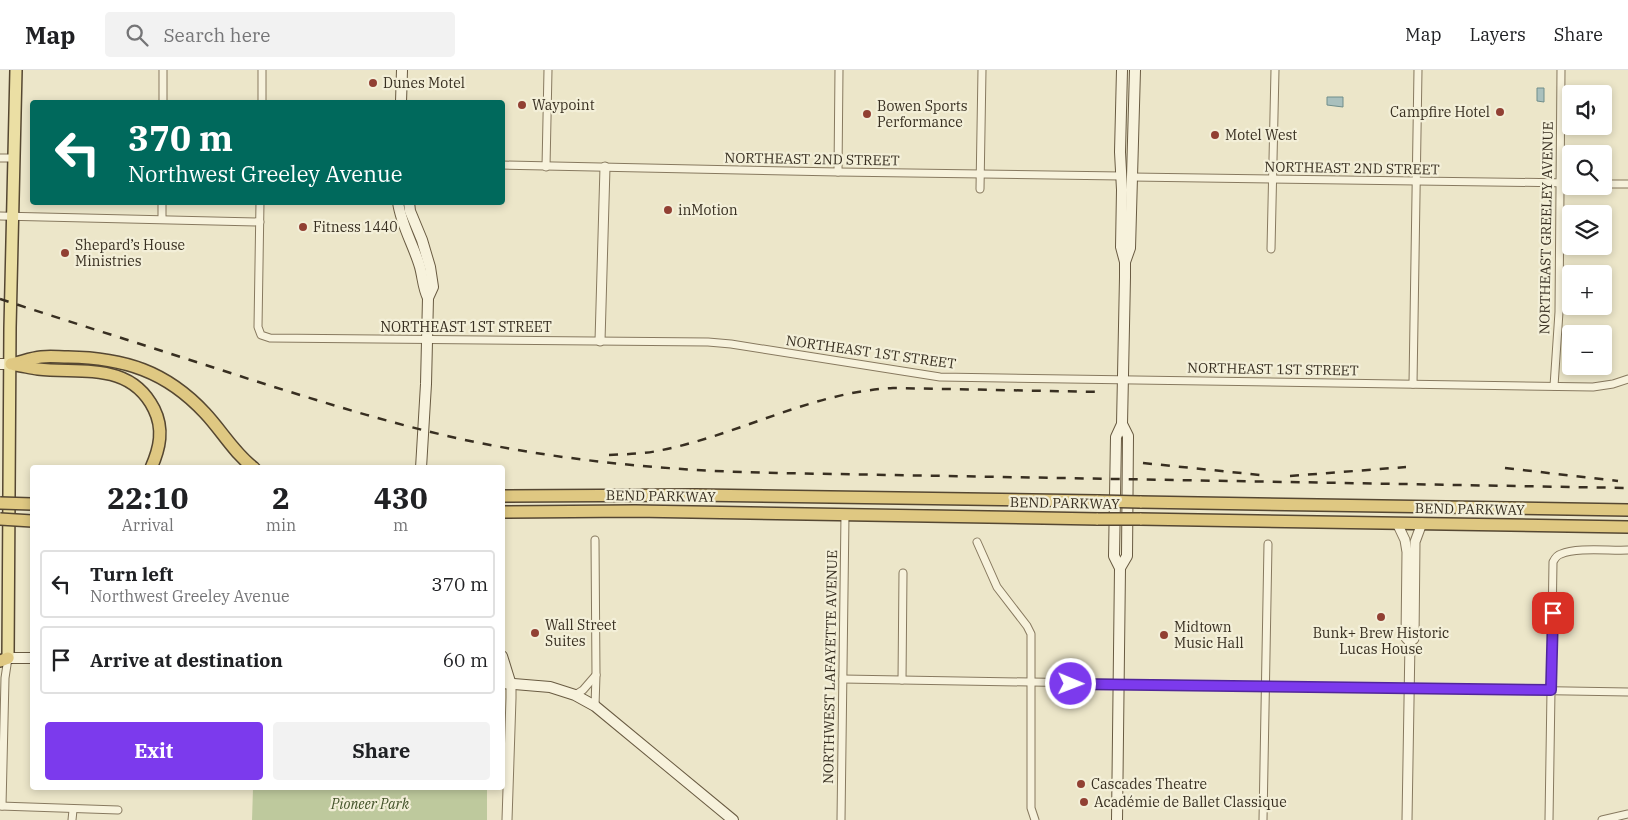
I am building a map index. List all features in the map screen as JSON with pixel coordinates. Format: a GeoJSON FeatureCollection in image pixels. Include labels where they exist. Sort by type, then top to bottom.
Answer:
{"type":"FeatureCollection","features":[{"type":"Feature","properties":{"kind":"highway"},"geometry":{"type":"LineString","coordinates":[[6,364],[40,357],[95,358],[116,361],[140,368],[161,378],[183,392],[205,413],[232,446],[251,465]]}},
{"type":"Feature","properties":{"kind":"highway"},"geometry":{"type":"LineString","coordinates":[[6,364],[38,369],[104,372],[122,378],[137,388],[150,402],[158,417],[160,436],[157,453],[151,465]]}},
{"type":"Feature","properties":{"kind":"highway","name":"BEND PARKWAY"},"geometry":{"type":"LineString","coordinates":[[505,496],[686,495],[1628,510]]}},
{"type":"Feature","properties":{"kind":"highway"},"geometry":{"type":"LineString","coordinates":[[0,503],[30,504]]}},
{"type":"Feature","properties":{"kind":"highway","name":"BEND PARKWAY"},"geometry":{"type":"LineString","coordinates":[[505,512],[576,510],[1628,527]]}},
{"type":"Feature","properties":{"kind":"highway"},"geometry":{"type":"LineString","coordinates":[[0,519],[30,520]]}},
{"type":"Feature","properties":{"kind":"main road"},"geometry":{"type":"LineString","coordinates":[[16,70],[6,364],[10,510],[3,658],[30,658]]}},
{"type":"Feature","properties":{"kind":"main road"},"geometry":{"type":"LineString","coordinates":[[401,100],[402,70]]}},
{"type":"Feature","properties":{"kind":"main road"},"geometry":{"type":"LineString","coordinates":[[1117,820],[1120,568],[1114,556],[1116,437],[1122,424],[1124,262],[1121,247],[1122,70]]}},
{"type":"Feature","properties":{"kind":"main road"},"geometry":{"type":"LineString","coordinates":[[1124,262],[1130,248],[1135,70]]}},
{"type":"Feature","properties":{"kind":"main road"},"geometry":{"type":"LineString","coordinates":[[399,205],[420,269],[424,291],[428,298]]}},
{"type":"Feature","properties":{"kind":"main road"},"geometry":{"type":"LineString","coordinates":[[409,205],[430,267],[433,287],[428,298],[426,384],[421,465]]}},
{"type":"Feature","properties":{"kind":"main road"},"geometry":{"type":"LineString","coordinates":[[1120,568],[1127,556],[1128,436],[1122,424]]}},
{"type":"Feature","properties":{"kind":"main road"},"geometry":{"type":"LineString","coordinates":[[506,684],[550,687],[575,695],[595,706],[733,820]]}},
{"type":"Feature","properties":{"kind":"street"},"geometry":{"type":"LineString","coordinates":[[163,70],[163,100]]}},
{"type":"Feature","properties":{"kind":"street"},"geometry":{"type":"LineString","coordinates":[[262,70],[262,100]]}},
{"type":"Feature","properties":{"kind":"street"},"geometry":{"type":"LineString","coordinates":[[546,166],[548,70]]}},
{"type":"Feature","properties":{"kind":"street"},"geometry":{"type":"LineString","coordinates":[[838,172],[840,70]]}},
{"type":"Feature","properties":{"kind":"street"},"geometry":{"type":"LineString","coordinates":[[980,189],[982,70]]}},
{"type":"Feature","properties":{"kind":"street"},"geometry":{"type":"LineString","coordinates":[[1271,249],[1276,70]]}},
{"type":"Feature","properties":{"kind":"street"},"geometry":{"type":"LineString","coordinates":[[1413,384],[1418,70]]}},
{"type":"Feature","properties":{"kind":"street","name":"NORTHEAST GREELEY AVENUE"},"geometry":{"type":"LineString","coordinates":[[1554,386],[1561,246],[1559,184],[1561,70]]}},
{"type":"Feature","properties":{"kind":"street"},"geometry":{"type":"LineString","coordinates":[[0,158],[13,158]]}},
{"type":"Feature","properties":{"kind":"street","name":"NORTHEAST 2ND STREET"},"geometry":{"type":"LineString","coordinates":[[505,165],[1121,176]]}},
{"type":"Feature","properties":{"kind":"street"},"geometry":{"type":"LineString","coordinates":[[600,341],[605,167]]}},
{"type":"Feature","properties":{"kind":"street","name":"NORTHEAST 2ND STREET"},"geometry":{"type":"LineString","coordinates":[[1132,177],[1562,184]]}},
{"type":"Feature","properties":{"kind":"street"},"geometry":{"type":"LineString","coordinates":[[1612,184],[1628,184]]}},
{"type":"Feature","properties":{"kind":"street"},"geometry":{"type":"LineString","coordinates":[[162,205],[162,219]]}},
{"type":"Feature","properties":{"kind":"street"},"geometry":{"type":"LineString","coordinates":[[0,216],[260,222],[260,205]]}},
{"type":"Feature","properties":{"kind":"street","name":"NORTHEAST 1ST STREET"},"geometry":{"type":"LineString","coordinates":[[260,222],[258,327],[261,335],[270,338],[708,342],[940,377],[1554,386],[1593,386],[1628,380]]}},
{"type":"Feature","properties":{"kind":"street","name":"NORTHWEST LAFAYETTE AVENUE"},"geometry":{"type":"LineString","coordinates":[[841,820],[845,514]]}},
{"type":"Feature","properties":{"kind":"street"},"geometry":{"type":"LineString","coordinates":[[1397,523],[1405,540],[1407,552],[1406,638],[1410,642],[1407,820]]}},
{"type":"Feature","properties":{"kind":"street"},"geometry":{"type":"LineString","coordinates":[[1410,642],[1414,639],[1415,542],[1422,524]]}},
{"type":"Feature","properties":{"kind":"street"},"geometry":{"type":"LineString","coordinates":[[595,540],[595,706]]}},
{"type":"Feature","properties":{"kind":"street"},"geometry":{"type":"LineString","coordinates":[[977,542],[997,587],[1031,634],[1030,808],[1035,820]]}},
{"type":"Feature","properties":{"kind":"street"},"geometry":{"type":"LineString","coordinates":[[1263,820],[1268,544]]}},
{"type":"Feature","properties":{"kind":"street"},"geometry":{"type":"LineString","coordinates":[[1549,820],[1555,558],[1560,554],[1581,551],[1628,550]]}},
{"type":"Feature","properties":{"kind":"street"},"geometry":{"type":"LineString","coordinates":[[902,680],[904,574]]}},
{"type":"Feature","properties":{"kind":"street"},"geometry":{"type":"LineString","coordinates":[[3,658],[5,678],[1,806],[73,810],[118,810]]}},
{"type":"Feature","properties":{"kind":"street"},"geometry":{"type":"LineString","coordinates":[[575,695],[583,690],[596,675]]}},
{"type":"Feature","properties":{"kind":"street"},"geometry":{"type":"LineString","coordinates":[[843,679],[1628,692]]}},
{"type":"Feature","properties":{"kind":"street"},"geometry":{"type":"LineString","coordinates":[[506,684],[512,698],[507,820]]}},
{"type":"Feature","properties":{"kind":"street"},"geometry":{"type":"LineString","coordinates":[[72,820],[73,810]]}},
{"type":"Feature","properties":{"kind":"street"},"geometry":{"type":"LineString","coordinates":[[1602,820],[1628,814]]}},
{"type":"Feature","properties":{"kind":"green space","name":"Pioneer Park"},"geometry":{"type":"Polygon","coordinates":[[[253,790],[487,790],[487,820],[252,820],[253,790]]]}},
{"type":"Feature","properties":{"kind":"water"},"geometry":{"type":"Polygon","coordinates":[[[1537,88],[1544,88],[1544,102],[1537,101],[1537,88]]]}},
{"type":"Feature","properties":{"kind":"water"},"geometry":{"type":"Polygon","coordinates":[[[1327,97],[1343,97],[1343,107],[1327,105],[1327,97]]]}},
{"type":"Feature","properties":{"kind":"railway"},"geometry":{"type":"LineString","coordinates":[[0,299],[331,405],[442,435],[547,455],[585,460],[661,468],[777,473],[1628,488]]}},
{"type":"Feature","properties":{"kind":"railway"},"geometry":{"type":"LineString","coordinates":[[609,455],[636,454],[691,443],[805,405],[863,391],[893,388],[1103,392]]}},
{"type":"Feature","properties":{"kind":"railway"},"geometry":{"type":"LineString","coordinates":[[1143,463],[1260,475]]}},
{"type":"Feature","properties":{"kind":"railway"},"geometry":{"type":"LineString","coordinates":[[1290,476],[1406,467]]}},
{"type":"Feature","properties":{"kind":"railway"},"geometry":{"type":"LineString","coordinates":[[1505,468],[1618,481]]}},
{"type":"Feature","properties":{"kind":"place","name":"Dunes Motel"},"geometry":{"type":"Point","coordinates":[373,83]}},
{"type":"Feature","properties":{"kind":"place","name":"Waypoint"},"geometry":{"type":"Point","coordinates":[522,105]}},
{"type":"Feature","properties":{"kind":"place","name":"Campfire Hotel"},"geometry":{"type":"Point","coordinates":[1500,112]}},
{"type":"Feature","properties":{"kind":"place","name":"Bowen Sports Performance"},"geometry":{"type":"Point","coordinates":[867,114]}},
{"type":"Feature","properties":{"kind":"place","name":"Motel West"},"geometry":{"type":"Point","coordinates":[1215,135]}},
{"type":"Feature","properties":{"kind":"place","name":"inMotion"},"geometry":{"type":"Point","coordinates":[668,210]}},
{"type":"Feature","properties":{"kind":"place","name":"Fitness 1440"},"geometry":{"type":"Point","coordinates":[303,227]}},
{"type":"Feature","properties":{"kind":"place","name":"Shepard’s House Ministries"},"geometry":{"type":"Point","coordinates":[65,253]}},
{"type":"Feature","properties":{"kind":"place","name":"Bunk+ Brew Historic Lucas House"},"geometry":{"type":"Point","coordinates":[1381,617]}},
{"type":"Feature","properties":{"kind":"place","name":"Wall Street Suites"},"geometry":{"type":"Point","coordinates":[535,633]}},
{"type":"Feature","properties":{"kind":"place","name":"Midtown Music Hall"},"geometry":{"type":"Point","coordinates":[1164,635]}},
{"type":"Feature","properties":{"kind":"place","name":"Cascades Theatre"},"geometry":{"type":"Point","coordinates":[1081,784]}},
{"type":"Feature","properties":{"kind":"place","name":"Académie de Ballet Classique"},"geometry":{"type":"Point","coordinates":[1084,802]}},
{"type":"Feature","properties":{"kind":"route"},"geometry":{"type":"LineString","coordinates":[[1071,684],[1551,690],[1553,613]]}}]}
